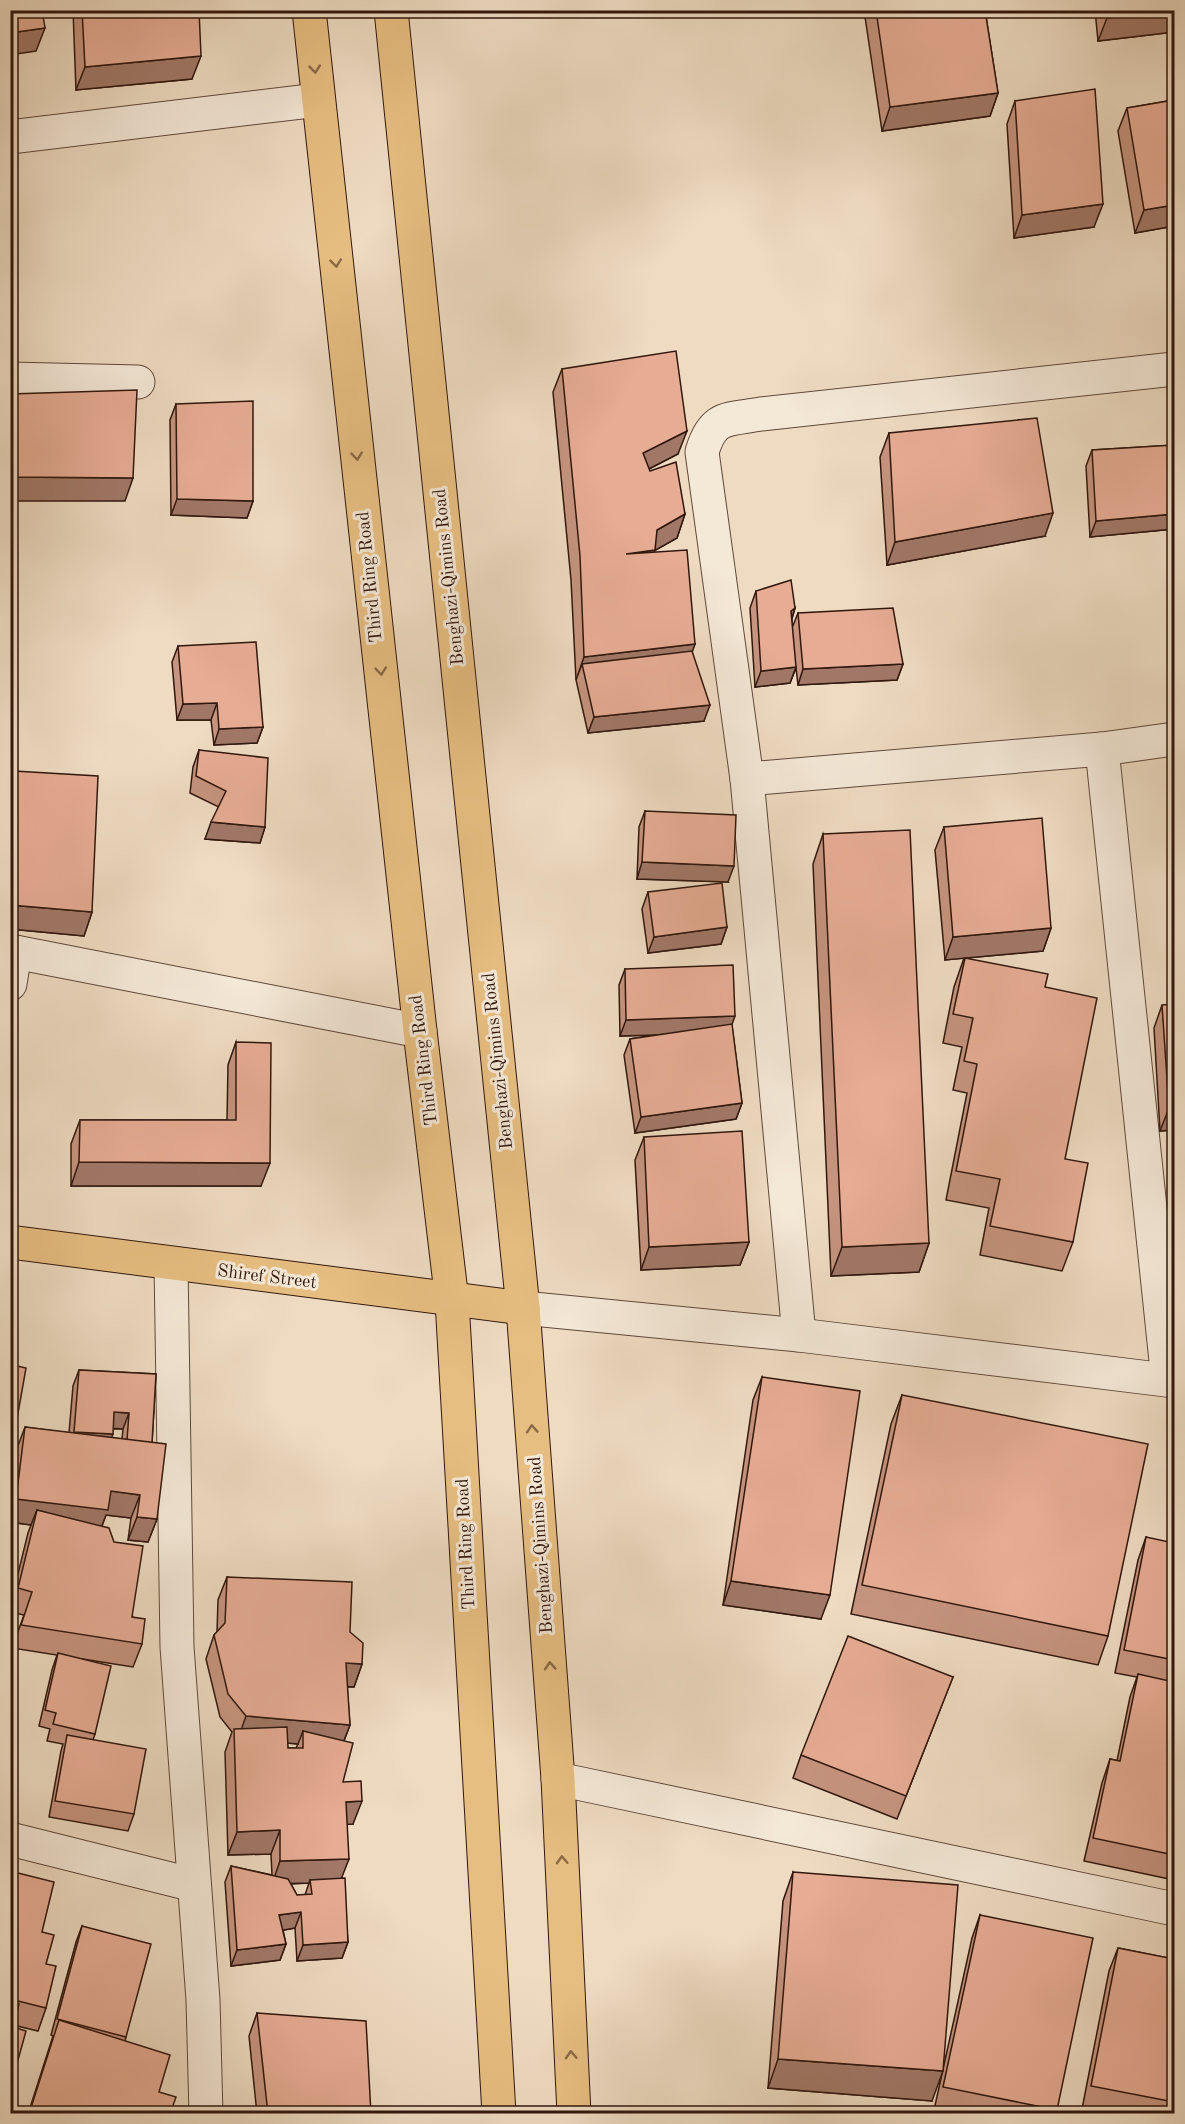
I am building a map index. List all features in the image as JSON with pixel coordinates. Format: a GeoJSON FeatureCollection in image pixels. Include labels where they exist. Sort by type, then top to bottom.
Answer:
{"type":"FeatureCollection","features":[{"type":"Feature","properties":{"kind":"main road","name":"Third Ring Road"},"geometry":{"type":"LineString","coordinates":[[309,10],[420,1031],[452,1301],[499,2114]]}},
{"type":"Feature","properties":{"kind":"main road","name":"Benghazi-Qimins Road"},"geometry":{"type":"LineString","coordinates":[[398,11],[523,1308],[558,1779],[574,2114]]}},
{"type":"Feature","properties":{"kind":"main road","name":"Shiref Street"},"geometry":{"type":"LineString","coordinates":[[10,1242],[452,1301],[523,1308]]}},
{"type":"Feature","properties":{"kind":"street"},"geometry":{"type":"LineString","coordinates":[[10,137],[318,100]]}},
{"type":"Feature","properties":{"kind":"street"},"geometry":{"type":"LineString","coordinates":[[799,1335],[747,779],[702,452],[708,432],[720,422],[761,414],[1174,369]]}},
{"type":"Feature","properties":{"kind":"street"},"geometry":{"type":"LineString","coordinates":[[10,379],[138,382]]}},
{"type":"Feature","properties":{"kind":"street"},"geometry":{"type":"LineString","coordinates":[[747,779],[1102,749],[1174,739]]}},
{"type":"Feature","properties":{"kind":"street"},"geometry":{"type":"LineString","coordinates":[[523,1308],[799,1335],[1172,1380],[1102,749]]}},
{"type":"Feature","properties":{"kind":"street"},"geometry":{"type":"LineString","coordinates":[[10,984],[13,952],[420,1031]]}},
{"type":"Feature","properties":{"kind":"street"},"geometry":{"type":"LineString","coordinates":[[171,1264],[177,1647],[203,2000],[206,2114]]}},
{"type":"Feature","properties":{"kind":"street"},"geometry":{"type":"LineString","coordinates":[[558,1779],[1174,1909]]}},
{"type":"Feature","properties":{"kind":"street"},"geometry":{"type":"LineString","coordinates":[[10,1839],[194,1885]]}},
{"type":"Feature","properties":{"kind":"building"},"geometry":{"type":"Polygon","coordinates":[[[10,10],[42,10],[45,28],[10,33],[10,10]]]}},
{"type":"Feature","properties":{"kind":"building"},"geometry":{"type":"Polygon","coordinates":[[[82,10],[199,10],[201,56],[85,67],[82,10]]]}},
{"type":"Feature","properties":{"kind":"building"},"geometry":{"type":"Polygon","coordinates":[[[876,10],[985,10],[998,93],[890,107],[876,10]]]}},
{"type":"Feature","properties":{"kind":"building"},"geometry":{"type":"Polygon","coordinates":[[[1106,10],[1166,10],[1107,18],[1106,10]]]}},
{"type":"Feature","properties":{"kind":"building"},"geometry":{"type":"Polygon","coordinates":[[[1095,89],[1103,204],[1022,215],[1015,101],[1095,89]]]}},
{"type":"Feature","properties":{"kind":"building"},"geometry":{"type":"Polygon","coordinates":[[[1174,100],[1174,205],[1144,210],[1127,108],[1174,100]]]}},
{"type":"Feature","properties":{"kind":"building"},"geometry":{"type":"Polygon","coordinates":[[[676,351],[687,431],[643,453],[650,471],[676,462],[685,514],[657,530],[655,550],[626,554],[687,550],[695,644],[584,657],[580,556],[562,369],[676,351]]]}},
{"type":"Feature","properties":{"kind":"building"},"geometry":{"type":"Polygon","coordinates":[[[137,390],[133,478],[10,477],[10,394],[137,390]]]}},
{"type":"Feature","properties":{"kind":"building"},"geometry":{"type":"Polygon","coordinates":[[[253,401],[253,501],[177,499],[176,404],[253,401]]]}},
{"type":"Feature","properties":{"kind":"building"},"geometry":{"type":"Polygon","coordinates":[[[1037,418],[1053,513],[895,542],[889,433],[1037,418]]]}},
{"type":"Feature","properties":{"kind":"building"},"geometry":{"type":"Polygon","coordinates":[[[1174,445],[1174,514],[1096,521],[1092,450],[1174,445]]]}},
{"type":"Feature","properties":{"kind":"building"},"geometry":{"type":"Polygon","coordinates":[[[791,580],[795,608],[791,611],[796,667],[761,671],[756,591],[791,580]]]}},
{"type":"Feature","properties":{"kind":"building"},"geometry":{"type":"Polygon","coordinates":[[[893,608],[903,664],[803,669],[798,613],[893,608]]]}},
{"type":"Feature","properties":{"kind":"building"},"geometry":{"type":"Polygon","coordinates":[[[256,642],[263,727],[219,729],[217,703],[183,704],[178,646],[256,642]]]}},
{"type":"Feature","properties":{"kind":"building"},"geometry":{"type":"Polygon","coordinates":[[[692,651],[710,705],[594,717],[582,664],[692,651]]]}},
{"type":"Feature","properties":{"kind":"building"},"geometry":{"type":"Polygon","coordinates":[[[199,750],[268,758],[265,827],[211,822],[226,791],[196,776],[199,750]]]}},
{"type":"Feature","properties":{"kind":"building"},"geometry":{"type":"Polygon","coordinates":[[[14,771],[98,776],[92,912],[10,905],[10,801],[14,771]]]}},
{"type":"Feature","properties":{"kind":"building"},"geometry":{"type":"Polygon","coordinates":[[[645,811],[736,815],[734,866],[642,862],[645,811]]]}},
{"type":"Feature","properties":{"kind":"building"},"geometry":{"type":"Polygon","coordinates":[[[1042,818],[1051,928],[953,937],[944,827],[1042,818]]]}},
{"type":"Feature","properties":{"kind":"building"},"geometry":{"type":"Polygon","coordinates":[[[910,830],[929,1243],[842,1247],[823,834],[910,830]]]}},
{"type":"Feature","properties":{"kind":"building"},"geometry":{"type":"Polygon","coordinates":[[[722,883],[727,927],[654,937],[648,892],[722,883]]]}},
{"type":"Feature","properties":{"kind":"building"},"geometry":{"type":"Polygon","coordinates":[[[965,958],[1048,974],[1045,987],[1097,998],[1065,1159],[1088,1163],[1073,1242],[990,1226],[1000,1179],[956,1171],[977,1064],[964,1061],[973,1018],[953,1014],[965,958]]]}},
{"type":"Feature","properties":{"kind":"building"},"geometry":{"type":"Polygon","coordinates":[[[733,965],[735,1016],[626,1020],[625,969],[733,965]]]}},
{"type":"Feature","properties":{"kind":"building"},"geometry":{"type":"Polygon","coordinates":[[[1174,1004],[1174,1108],[1169,1108],[1162,1005],[1174,1004]]]}},
{"type":"Feature","properties":{"kind":"building"},"geometry":{"type":"Polygon","coordinates":[[[732,1024],[742,1103],[641,1117],[630,1039],[732,1024]]]}},
{"type":"Feature","properties":{"kind":"building"},"geometry":{"type":"Polygon","coordinates":[[[236,1042],[271,1043],[270,1163],[79,1162],[80,1120],[236,1120],[236,1042]]]}},
{"type":"Feature","properties":{"kind":"building"},"geometry":{"type":"Polygon","coordinates":[[[742,1131],[749,1242],[649,1247],[644,1137],[742,1131]]]}},
{"type":"Feature","properties":{"kind":"building"},"geometry":{"type":"Polygon","coordinates":[[[10,1356],[13,1365],[26,1368],[17,1419],[10,1418],[10,1356]]]}},
{"type":"Feature","properties":{"kind":"building"},"geometry":{"type":"Polygon","coordinates":[[[79,1370],[156,1374],[152,1443],[127,1440],[129,1413],[114,1412],[113,1434],[74,1432],[79,1370]]]}},
{"type":"Feature","properties":{"kind":"building"},"geometry":{"type":"Polygon","coordinates":[[[762,1377],[860,1391],[830,1595],[731,1581],[762,1377]]]}},
{"type":"Feature","properties":{"kind":"building"},"geometry":{"type":"Polygon","coordinates":[[[902,1395],[1148,1444],[1108,1636],[862,1585],[902,1395]]]}},
{"type":"Feature","properties":{"kind":"building"},"geometry":{"type":"Polygon","coordinates":[[[25,1427],[166,1444],[157,1519],[137,1517],[140,1495],[111,1491],[108,1510],[16,1499],[25,1427]]]}},
{"type":"Feature","properties":{"kind":"building"},"geometry":{"type":"Polygon","coordinates":[[[37,1510],[109,1528],[114,1542],[143,1546],[132,1617],[145,1619],[142,1644],[21,1625],[32,1592],[18,1588],[37,1510]]]}},
{"type":"Feature","properties":{"kind":"building"},"geometry":{"type":"Polygon","coordinates":[[[1146,1537],[1174,1543],[1174,1660],[1124,1650],[1146,1537]]]}},
{"type":"Feature","properties":{"kind":"building"},"geometry":{"type":"Polygon","coordinates":[[[227,1577],[352,1582],[350,1632],[363,1643],[362,1664],[346,1663],[350,1725],[246,1716],[228,1694],[214,1635],[225,1623],[227,1577]]]}},
{"type":"Feature","properties":{"kind":"building"},"geometry":{"type":"Polygon","coordinates":[[[848,1636],[953,1677],[906,1796],[801,1755],[848,1636]]]}},
{"type":"Feature","properties":{"kind":"building"},"geometry":{"type":"Polygon","coordinates":[[[58,1653],[111,1666],[95,1734],[53,1724],[56,1713],[45,1710],[58,1653]]]}},
{"type":"Feature","properties":{"kind":"building"},"geometry":{"type":"Polygon","coordinates":[[[1138,1674],[1174,1682],[1174,1855],[1093,1838],[1110,1759],[1120,1761],[1138,1674]]]}},
{"type":"Feature","properties":{"kind":"building"},"geometry":{"type":"Polygon","coordinates":[[[287,1727],[288,1748],[303,1748],[303,1731],[353,1743],[343,1782],[361,1781],[362,1801],[346,1802],[349,1859],[280,1861],[280,1830],[237,1832],[234,1729],[287,1727]]]}},
{"type":"Feature","properties":{"kind":"building"},"geometry":{"type":"Polygon","coordinates":[[[67,1735],[146,1749],[134,1814],[55,1801],[67,1735]]]}},
{"type":"Feature","properties":{"kind":"building"},"geometry":{"type":"Polygon","coordinates":[[[231,1866],[288,1879],[297,1895],[312,1894],[310,1880],[345,1878],[348,1942],[303,1945],[301,1912],[279,1915],[286,1944],[237,1950],[231,1866]]]}},
{"type":"Feature","properties":{"kind":"building"},"geometry":{"type":"Polygon","coordinates":[[[10,1871],[54,1882],[42,1932],[54,1935],[46,1964],[56,1966],[46,2008],[10,1999],[10,1871]]]}},
{"type":"Feature","properties":{"kind":"building"},"geometry":{"type":"Polygon","coordinates":[[[793,1872],[958,1885],[943,2071],[778,2059],[793,1872]]]}},
{"type":"Feature","properties":{"kind":"building"},"geometry":{"type":"Polygon","coordinates":[[[980,1915],[1093,1938],[1057,2110],[943,2087],[980,1915]]]}},
{"type":"Feature","properties":{"kind":"building"},"geometry":{"type":"Polygon","coordinates":[[[82,1926],[151,1944],[126,2037],[57,2019],[82,1926]]]}},
{"type":"Feature","properties":{"kind":"building"},"geometry":{"type":"Polygon","coordinates":[[[1118,1948],[1174,1959],[1174,2102],[1091,2086],[1118,1948]]]}},
{"type":"Feature","properties":{"kind":"building"},"geometry":{"type":"Polygon","coordinates":[[[10,2001],[19,2004],[13,2027],[26,2031],[10,2089],[10,2001]]]}},
{"type":"Feature","properties":{"kind":"building"},"geometry":{"type":"Polygon","coordinates":[[[257,2013],[366,2021],[371,2114],[268,2114],[257,2013]]]}},
{"type":"Feature","properties":{"kind":"building"},"geometry":{"type":"Polygon","coordinates":[[[59,2020],[170,2055],[159,2092],[176,2097],[170,2114],[29,2114],[59,2020]]]}},
{"type":"Feature","properties":{"kind":"building"},"geometry":{"type":"Polygon","coordinates":[[[919,2109],[934,2114],[917,2114],[919,2109]]]}}]}
